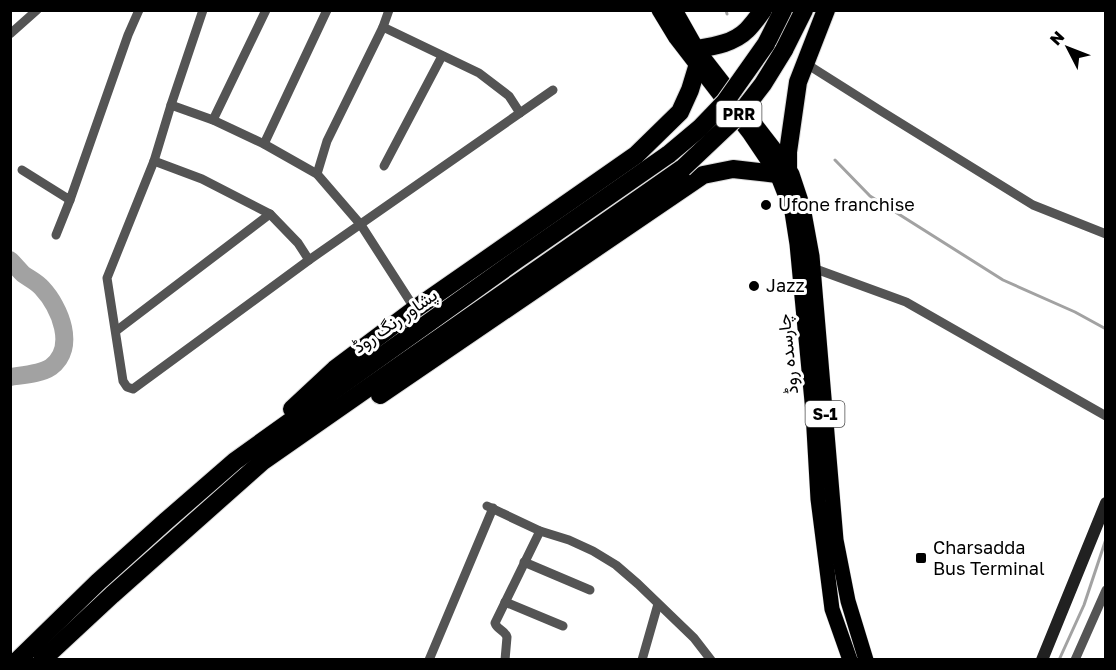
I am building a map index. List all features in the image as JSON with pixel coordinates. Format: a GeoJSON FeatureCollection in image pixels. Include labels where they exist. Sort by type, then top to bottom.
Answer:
{"type":"FeatureCollection","features":[{"type":"Feature","properties":{"kind":"highway"},"geometry":{"type":"LineString","coordinates":[[235,461],[335,369],[415,309],[636,155],[680,112],[690,90],[697,58],[711,47],[729,42],[746,31],[763,10]]}},
{"type":"Feature","properties":{"kind":"highway","name":"پشاور رنگ روڈ"},"geometry":{"type":"LineString","coordinates":[[18,660],[98,582],[235,461],[669,154],[700,128],[725,102],[766,44],[783,10]]}},
{"type":"Feature","properties":{"kind":"highway","name":"PRR"},"geometry":{"type":"LineString","coordinates":[[263,461],[682,168],[739,115],[763,84],[784,50],[804,10]]}},
{"type":"Feature","properties":{"kind":"highway"},"geometry":{"type":"LineString","coordinates":[[42,660],[263,461],[319,436],[703,175],[733,169],[783,171],[798,82],[826,10]]}},
{"type":"Feature","properties":{"kind":"main road","name":"چارسدہ روڈ"},"geometry":{"type":"LineString","coordinates":[[660,10],[676,38],[697,58]]}},
{"type":"Feature","properties":{"kind":"main road","name":"چارسدہ روڈ"},"geometry":{"type":"LineString","coordinates":[[675,10],[697,58],[750,135],[783,171],[792,174],[803,207],[812,256],[836,540],[848,601],[866,660]]}},
{"type":"Feature","properties":{"kind":"main road","name":"چارسدہ روڈ"},"geometry":{"type":"LineString","coordinates":[[783,171],[796,237],[813,412],[818,499],[832,609],[850,660]]}},
{"type":"Feature","properties":{"kind":"street"},"geometry":{"type":"LineString","coordinates":[[10,34],[37,10]]}},
{"type":"Feature","properties":{"kind":"street"},"geometry":{"type":"LineString","coordinates":[[56,235],[139,10]]}},
{"type":"Feature","properties":{"kind":"street"},"geometry":{"type":"LineString","coordinates":[[203,10],[154,161],[107,278],[123,381],[127,387],[133,389],[309,260],[553,90]]}},
{"type":"Feature","properties":{"kind":"street"},"geometry":{"type":"LineString","coordinates":[[213,120],[266,10]]}},
{"type":"Feature","properties":{"kind":"street"},"geometry":{"type":"LineString","coordinates":[[264,144],[327,10]]}},
{"type":"Feature","properties":{"kind":"street"},"geometry":{"type":"LineString","coordinates":[[317,174],[327,141],[383,27],[389,10]]}},
{"type":"Feature","properties":{"kind":"street"},"geometry":{"type":"LineString","coordinates":[[383,27],[479,73],[509,96],[520,113]]}},
{"type":"Feature","properties":{"kind":"street"},"geometry":{"type":"LineString","coordinates":[[384,166],[442,56]]}},
{"type":"Feature","properties":{"kind":"street"},"geometry":{"type":"LineString","coordinates":[[806,63],[1033,205],[1106,234]]}},
{"type":"Feature","properties":{"kind":"street"},"geometry":{"type":"LineString","coordinates":[[171,105],[213,120],[264,144],[317,174],[361,225],[415,309]]}},
{"type":"Feature","properties":{"kind":"street"},"geometry":{"type":"LineString","coordinates":[[154,161],[202,178],[270,214],[298,243],[309,260]]}},
{"type":"Feature","properties":{"kind":"street"},"geometry":{"type":"LineString","coordinates":[[22,170],[70,200]]}},
{"type":"Feature","properties":{"kind":"street"},"geometry":{"type":"LineString","coordinates":[[116,331],[270,214]]}},
{"type":"Feature","properties":{"kind":"street"},"geometry":{"type":"LineString","coordinates":[[813,268],[906,302],[1106,416]]}},
{"type":"Feature","properties":{"kind":"street"},"geometry":{"type":"LineString","coordinates":[[1042,660],[1106,503]]}},
{"type":"Feature","properties":{"kind":"street"},"geometry":{"type":"LineString","coordinates":[[429,660],[490,507],[540,531],[569,540],[609,560],[638,584],[694,638],[711,660]]}},
{"type":"Feature","properties":{"kind":"street"},"geometry":{"type":"LineString","coordinates":[[505,660],[507,637],[496,627],[495,622],[540,531]]}},
{"type":"Feature","properties":{"kind":"street"},"geometry":{"type":"LineString","coordinates":[[524,562],[590,590]]}},
{"type":"Feature","properties":{"kind":"street"},"geometry":{"type":"LineString","coordinates":[[1075,660],[1104,596]]}},
{"type":"Feature","properties":{"kind":"street"},"geometry":{"type":"LineString","coordinates":[[505,602],[563,626]]}},
{"type":"Feature","properties":{"kind":"street"},"geometry":{"type":"LineString","coordinates":[[642,660],[658,604]]}},
{"type":"Feature","properties":{"kind":"waterway"},"geometry":{"type":"LineString","coordinates":[[726,10],[727,14]]}},
{"type":"Feature","properties":{"kind":"waterway"},"geometry":{"type":"LineString","coordinates":[[835,160],[870,196],[1003,280],[1075,312],[1106,329]]}},
{"type":"Feature","properties":{"kind":"waterway"},"geometry":{"type":"LineString","coordinates":[[10,260],[49,296],[60,316],[64,339],[59,359],[51,367],[37,373],[10,377]]}},
{"type":"Feature","properties":{"kind":"waterway"},"geometry":{"type":"LineString","coordinates":[[1059,660],[1084,605],[1106,539]]}},
{"type":"Feature","properties":{"kind":"place","name":"Ufone franchise"},"geometry":{"type":"Point","coordinates":[766,205]}},
{"type":"Feature","properties":{"kind":"place","name":"Jazz"},"geometry":{"type":"Point","coordinates":[754,286]}},
{"type":"Feature","properties":{"kind":"place","name":"Charsadda Bus Terminal"},"geometry":{"type":"Point","coordinates":[921,558]}}]}
